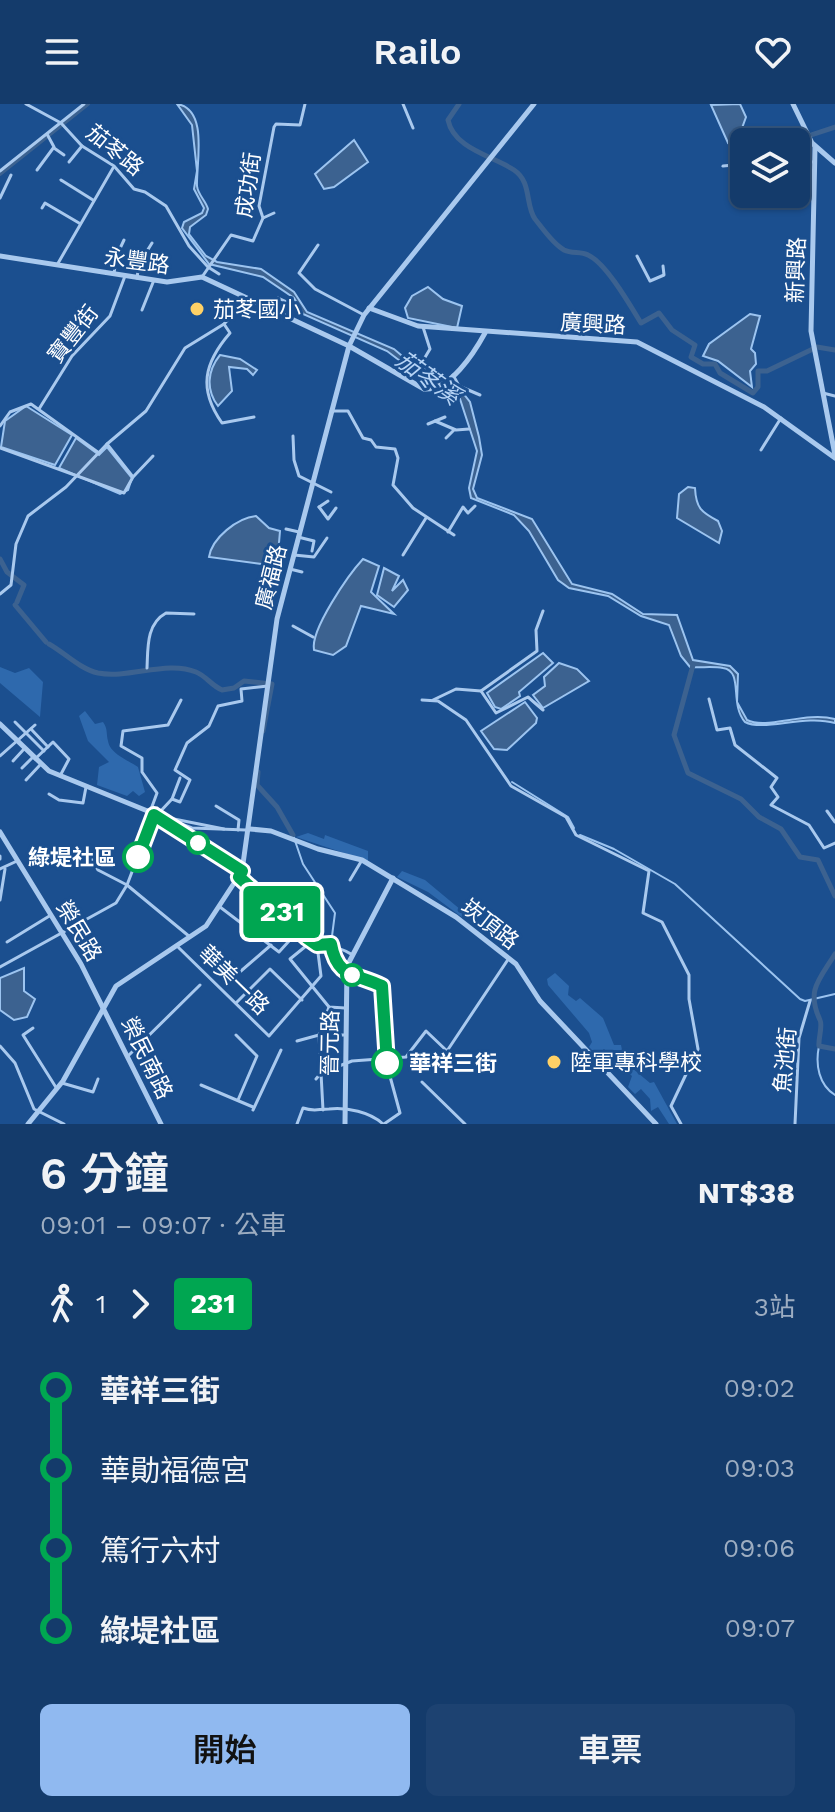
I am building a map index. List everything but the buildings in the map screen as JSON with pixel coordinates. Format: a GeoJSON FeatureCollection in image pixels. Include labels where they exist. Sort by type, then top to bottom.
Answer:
{"type":"FeatureCollection","features":[{"type":"Feature","properties":{"kind":"street","name":"茄苳路"},"geometry":{"type":"LineString","coordinates":[[26,104],[63,124],[82,146],[114,166],[134,189],[145,192],[166,206],[180,233],[219,274]]}},
{"type":"Feature","properties":{"kind":"street"},"geometry":{"type":"LineString","coordinates":[[0,171],[48,136],[84,104]]}},
{"type":"Feature","properties":{"kind":"street","name":"成功街"},"geometry":{"type":"LineString","coordinates":[[211,264],[233,233],[253,241],[263,218],[259,206],[274,127],[276,124],[300,125],[305,104]]}},
{"type":"Feature","properties":{"kind":"street"},"geometry":{"type":"LineString","coordinates":[[403,104],[413,128]]}},
{"type":"Feature","properties":{"kind":"street","name":"廣福路"},"geometry":{"type":"LineString","coordinates":[[241,874],[250,829],[277,619],[349,346],[369,308],[534,104]]}},
{"type":"Feature","properties":{"kind":"street"},"geometry":{"type":"LineString","coordinates":[[793,104],[815,147],[835,163]]}},
{"type":"Feature","properties":{"kind":"street"},"geometry":{"type":"LineString","coordinates":[[48,136],[54,147],[64,155]]}},
{"type":"Feature","properties":{"kind":"street"},"geometry":{"type":"LineString","coordinates":[[69,162],[82,146]]}},
{"type":"Feature","properties":{"kind":"street"},"geometry":{"type":"LineString","coordinates":[[37,170],[54,147]]}},
{"type":"Feature","properties":{"kind":"street","name":"新興路"},"geometry":{"type":"LineString","coordinates":[[815,147],[814,349],[835,456]]}},
{"type":"Feature","properties":{"kind":"street"},"geometry":{"type":"LineString","coordinates":[[810,162],[815,162]]}},
{"type":"Feature","properties":{"kind":"street"},"geometry":{"type":"LineString","coordinates":[[723,166],[730,165]]}},
{"type":"Feature","properties":{"kind":"street"},"geometry":{"type":"LineString","coordinates":[[57,265],[114,166]]}},
{"type":"Feature","properties":{"kind":"street"},"geometry":{"type":"LineString","coordinates":[[0,198],[11,175]]}},
{"type":"Feature","properties":{"kind":"street"},"geometry":{"type":"LineString","coordinates":[[61,180],[93,200]]}},
{"type":"Feature","properties":{"kind":"street"},"geometry":{"type":"LineString","coordinates":[[42,208],[45,203],[79,223]]}},
{"type":"Feature","properties":{"kind":"street"},"geometry":{"type":"LineString","coordinates":[[263,218],[274,213]]}},
{"type":"Feature","properties":{"kind":"street"},"geometry":{"type":"LineString","coordinates":[[114,274],[116,257],[124,240]]}},
{"type":"Feature","properties":{"kind":"street"},"geometry":{"type":"LineString","coordinates":[[137,278],[139,264],[152,243]]}},
{"type":"Feature","properties":{"kind":"street"},"geometry":{"type":"LineString","coordinates":[[318,245],[299,273],[315,289],[364,315]]}},
{"type":"Feature","properties":{"kind":"street","name":"永豐路"},"geometry":{"type":"LineString","coordinates":[[0,256],[179,283],[202,277]]}},
{"type":"Feature","properties":{"kind":"street"},"geometry":{"type":"LineString","coordinates":[[637,256],[650,281],[661,278],[663,266]]}},
{"type":"Feature","properties":{"kind":"street"},"geometry":{"type":"LineString","coordinates":[[211,264],[202,277],[349,346],[416,387],[439,388],[485,333]]}},
{"type":"Feature","properties":{"kind":"street","name":"寶豐街"},"geometry":{"type":"LineString","coordinates":[[39,409],[72,356],[110,316],[125,276]]}},
{"type":"Feature","properties":{"kind":"street"},"geometry":{"type":"LineString","coordinates":[[142,310],[154,280]]}},
{"type":"Feature","properties":{"kind":"street"},"geometry":{"type":"LineString","coordinates":[[271,311],[278,298],[298,307]]}},
{"type":"Feature","properties":{"kind":"street"},"geometry":{"type":"LineString","coordinates":[[0,594],[9,589],[13,579],[16,544],[28,516],[77,476],[107,444],[146,411],[185,348],[224,324],[247,299]]}},
{"type":"Feature","properties":{"kind":"street","name":"廣興路"},"geometry":{"type":"LineString","coordinates":[[369,308],[423,327],[637,342],[781,418],[835,456]]}},
{"type":"Feature","properties":{"kind":"street"},"geometry":{"type":"LineString","coordinates":[[224,324],[230,333],[219,344],[206,372],[208,400],[222,423],[254,417]]}},
{"type":"Feature","properties":{"kind":"street"},"geometry":{"type":"LineString","coordinates":[[423,327],[430,349],[421,364],[436,379],[450,378],[459,386],[480,395]]}},
{"type":"Feature","properties":{"kind":"street"},"geometry":{"type":"LineString","coordinates":[[823,393],[835,396]]}},
{"type":"Feature","properties":{"kind":"street"},"geometry":{"type":"LineString","coordinates":[[0,425],[21,406],[31,404],[99,453]]}},
{"type":"Feature","properties":{"kind":"street"},"geometry":{"type":"LineString","coordinates":[[331,411],[348,411],[363,438],[371,440],[376,447],[395,449],[398,458],[393,485],[426,517],[454,535]]}},
{"type":"Feature","properties":{"kind":"street"},"geometry":{"type":"LineString","coordinates":[[428,424],[445,417]]}},
{"type":"Feature","properties":{"kind":"street"},"geometry":{"type":"LineString","coordinates":[[761,450],[781,418]]}},
{"type":"Feature","properties":{"kind":"street"},"geometry":{"type":"LineString","coordinates":[[435,421],[454,430],[469,429]]}},
{"type":"Feature","properties":{"kind":"street"},"geometry":{"type":"LineString","coordinates":[[446,438],[454,430]]}},
{"type":"Feature","properties":{"kind":"street"},"geometry":{"type":"LineString","coordinates":[[293,436],[294,460],[299,476],[331,492]]}},
{"type":"Feature","properties":{"kind":"street"},"geometry":{"type":"LineString","coordinates":[[107,444],[133,477]]}},
{"type":"Feature","properties":{"kind":"street"},"geometry":{"type":"LineString","coordinates":[[0,448],[119,494],[130,488],[133,477],[153,456]]}},
{"type":"Feature","properties":{"kind":"street"},"geometry":{"type":"LineString","coordinates":[[319,507],[328,501]]}},
{"type":"Feature","properties":{"kind":"street"},"geometry":{"type":"LineString","coordinates":[[307,503],[319,507],[328,519],[336,508]]}},
{"type":"Feature","properties":{"kind":"street"},"geometry":{"type":"LineString","coordinates":[[448,532],[463,507],[468,513],[475,506]]}},
{"type":"Feature","properties":{"kind":"street"},"geometry":{"type":"LineString","coordinates":[[403,555],[426,517]]}},
{"type":"Feature","properties":{"kind":"street"},"geometry":{"type":"LineString","coordinates":[[286,529],[314,541],[312,551]]}},
{"type":"Feature","properties":{"kind":"street"},"geometry":{"type":"LineString","coordinates":[[294,555],[314,557],[327,538]]}},
{"type":"Feature","properties":{"kind":"street"},"geometry":{"type":"LineString","coordinates":[[290,569],[302,572]]}},
{"type":"Feature","properties":{"kind":"street"},"geometry":{"type":"LineString","coordinates":[[422,700],[433,700],[456,689],[481,691],[539,650],[536,630],[543,611]]}},
{"type":"Feature","properties":{"kind":"street"},"geometry":{"type":"LineString","coordinates":[[147,668],[149,637],[155,622],[166,613],[194,614]]}},
{"type":"Feature","properties":{"kind":"street"},"geometry":{"type":"LineString","coordinates":[[293,626],[313,637]]}},
{"type":"Feature","properties":{"kind":"street"},"geometry":{"type":"LineString","coordinates":[[172,799],[180,802],[190,783],[175,770],[187,743],[213,718],[221,703],[242,701],[241,689],[268,686]]}},
{"type":"Feature","properties":{"kind":"street"},"geometry":{"type":"LineString","coordinates":[[481,691],[496,713],[528,697],[543,710]]}},
{"type":"Feature","properties":{"kind":"street"},"geometry":{"type":"LineString","coordinates":[[709,699],[717,730],[730,728],[735,745],[777,778],[771,787],[778,797],[771,805],[809,825],[824,848],[835,843]]}},
{"type":"Feature","properties":{"kind":"street"},"geometry":{"type":"LineString","coordinates":[[0,967],[113,905],[127,885],[154,814],[157,797],[155,786],[144,777],[140,756],[120,743],[124,730],[168,725],[181,700]]}},
{"type":"Feature","properties":{"kind":"street"},"geometry":{"type":"LineString","coordinates":[[433,700],[466,720],[511,786],[566,817],[576,835],[649,871],[643,913],[662,922],[689,975],[689,999],[698,1049],[671,1106],[681,1124]]}},
{"type":"Feature","properties":{"kind":"street"},"geometry":{"type":"LineString","coordinates":[[15,722],[29,731],[46,749]]}},
{"type":"Feature","properties":{"kind":"street"},"geometry":{"type":"LineString","coordinates":[[0,724],[41,765],[59,776],[192,828],[250,829]]}},
{"type":"Feature","properties":{"kind":"street"},"geometry":{"type":"LineString","coordinates":[[0,756],[35,725]]}},
{"type":"Feature","properties":{"kind":"street"},"geometry":{"type":"LineString","coordinates":[[22,768],[53,742],[69,759],[59,776]]}},
{"type":"Feature","properties":{"kind":"street"},"geometry":{"type":"LineString","coordinates":[[13,761],[25,749]]}},
{"type":"Feature","properties":{"kind":"street"},"geometry":{"type":"LineString","coordinates":[[26,780],[41,765]]}},
{"type":"Feature","properties":{"kind":"street"},"geometry":{"type":"LineString","coordinates":[[154,814],[172,799],[180,778]]}},
{"type":"Feature","properties":{"kind":"street"},"geometry":{"type":"LineString","coordinates":[[49,794],[59,800],[83,803],[86,787]]}},
{"type":"Feature","properties":{"kind":"street"},"geometry":{"type":"LineString","coordinates":[[216,806],[239,820],[238,830]]}},
{"type":"Feature","properties":{"kind":"street"},"geometry":{"type":"LineString","coordinates":[[827,811],[835,822]]}},
{"type":"Feature","properties":{"kind":"street"},"geometry":{"type":"LineString","coordinates":[[154,814],[241,874],[307,938],[317,945],[331,944],[352,955]]}},
{"type":"Feature","properties":{"kind":"street"},"geometry":{"type":"LineString","coordinates":[[167,819],[182,818],[227,830]]}},
{"type":"Feature","properties":{"kind":"street","name":"崁頂路"},"geometry":{"type":"LineString","coordinates":[[250,829],[271,831],[362,860],[447,911],[523,972],[540,1001],[656,1124]]}},
{"type":"Feature","properties":{"kind":"street","name":"榮民路"},"geometry":{"type":"LineString","coordinates":[[0,832],[62,932],[103,1007]]}},
{"type":"Feature","properties":{"kind":"street","name":"華美一路"},"geometry":{"type":"LineString","coordinates":[[87,851],[98,870],[127,885],[190,937]]}},
{"type":"Feature","properties":{"kind":"street"},"geometry":{"type":"LineString","coordinates":[[350,880],[362,860]]}},
{"type":"Feature","properties":{"kind":"street"},"geometry":{"type":"LineString","coordinates":[[0,900],[2,869],[17,861]]}},
{"type":"Feature","properties":{"kind":"street"},"geometry":{"type":"LineString","coordinates":[[28,1124],[62,1083],[121,980],[178,947],[206,926],[241,874]]}},
{"type":"Feature","properties":{"kind":"street","name":"晉元路"},"geometry":{"type":"LineString","coordinates":[[345,1124],[349,1062],[346,972],[393,878]]}},
{"type":"Feature","properties":{"kind":"street"},"geometry":{"type":"LineString","coordinates":[[220,907],[279,952],[300,930]]}},
{"type":"Feature","properties":{"kind":"street"},"geometry":{"type":"LineString","coordinates":[[7,942],[51,915]]}},
{"type":"Feature","properties":{"kind":"street"},"geometry":{"type":"LineString","coordinates":[[307,938],[306,946],[290,959],[329,1007],[347,1008]]}},
{"type":"Feature","properties":{"kind":"street"},"geometry":{"type":"LineString","coordinates":[[297,1124],[303,1108],[314,1112],[371,1113],[384,1124],[400,1113],[386,1060],[382,986],[346,972],[336,964],[331,944]]}},
{"type":"Feature","properties":{"kind":"street"},"geometry":{"type":"LineString","coordinates":[[227,983],[271,945]]}},
{"type":"Feature","properties":{"kind":"street"},"geometry":{"type":"LineString","coordinates":[[269,1036],[321,976],[317,945]]}},
{"type":"Feature","properties":{"kind":"street","name":"華美一路"},"geometry":{"type":"LineString","coordinates":[[178,947],[288,1054],[269,1036]]}},
{"type":"Feature","properties":{"kind":"street"},"geometry":{"type":"LineString","coordinates":[[310,1075],[316,1079],[321,1073],[349,1062],[406,1057],[426,1031],[446,1051],[509,958]]}},
{"type":"Feature","properties":{"kind":"street"},"geometry":{"type":"LineString","coordinates":[[236,1003],[270,969],[302,1000]]}},
{"type":"Feature","properties":{"kind":"street"},"geometry":{"type":"LineString","coordinates":[[128,1056],[200,985]]}},
{"type":"Feature","properties":{"kind":"street","name":"魚池街"},"geometry":{"type":"LineString","coordinates":[[795,1124],[799,1038],[810,1001]]}},
{"type":"Feature","properties":{"kind":"street","name":"榮民南路"},"geometry":{"type":"LineString","coordinates":[[103,1007],[160,1123]]}},
{"type":"Feature","properties":{"kind":"street"},"geometry":{"type":"LineString","coordinates":[[323,1110],[319,1035],[329,1007]]}},
{"type":"Feature","properties":{"kind":"street"},"geometry":{"type":"LineString","coordinates":[[33,1028],[23,1035],[57,1089]]}},
{"type":"Feature","properties":{"kind":"street"},"geometry":{"type":"LineString","coordinates":[[236,1035],[257,1056],[238,1100]]}},
{"type":"Feature","properties":{"kind":"street"},"geometry":{"type":"LineString","coordinates":[[297,1041],[319,1035],[348,1035]]}},
{"type":"Feature","properties":{"kind":"street"},"geometry":{"type":"LineString","coordinates":[[0,1046],[15,1063],[37,1112],[64,1124]]}},
{"type":"Feature","properties":{"kind":"street"},"geometry":{"type":"LineString","coordinates":[[201,1085],[254,1108],[281,1050]]}},
{"type":"Feature","properties":{"kind":"street"},"geometry":{"type":"LineString","coordinates":[[62,1083],[93,1092],[98,1079]]}},
{"type":"Feature","properties":{"kind":"street"},"geometry":{"type":"LineString","coordinates":[[422,1082],[465,1124]]}},
{"type":"Feature","properties":{"kind":"street"},"geometry":{"type":"LineString","coordinates":[[669,1101],[676,1093]]}},
{"type":"Feature","properties":{"kind":"shaded area"},"geometry":{"type":"Polygon","coordinates":[[[0,667],[15,673],[29,668],[43,682],[40,717],[0,683],[0,667]]]}},
{"type":"Feature","properties":{"kind":"shaded area"},"geometry":{"type":"Polygon","coordinates":[[[85,711],[95,724],[103,722],[112,750],[138,767],[145,792],[139,796],[133,791],[127,796],[97,785],[99,767],[109,762],[88,741],[79,716],[85,711]]]}},
{"type":"Feature","properties":{"kind":"shaded area"},"geometry":{"type":"Polygon","coordinates":[[[308,833],[324,839],[325,835],[368,851],[368,861],[296,837],[308,833]]]}},
{"type":"Feature","properties":{"kind":"shaded area"},"geometry":{"type":"Polygon","coordinates":[[[402,871],[425,880],[461,910],[472,913],[470,919],[463,918],[428,892],[397,877],[402,871]]]}},
{"type":"Feature","properties":{"kind":"shaded area"},"geometry":{"type":"Polygon","coordinates":[[[555,973],[569,986],[568,995],[576,1001],[580,998],[603,1018],[614,1045],[621,1045],[624,1060],[631,1061],[632,1068],[650,1083],[654,1082],[677,1124],[669,1124],[658,1107],[651,1111],[650,1099],[641,1089],[635,1094],[628,1087],[632,1076],[604,1049],[597,1055],[589,1047],[592,1042],[589,1033],[548,985],[547,979],[555,973]]]}},
{"type":"Feature","properties":{"kind":"water","name":"茄苳溪"},"geometry":{"type":"Polygon","coordinates":[[[177,104],[187,108],[197,126],[199,152],[197,186],[208,209],[206,215],[190,227],[189,234],[206,256],[217,262],[261,269],[294,292],[307,312],[394,349],[427,377],[459,388],[470,402],[482,455],[473,489],[477,498],[532,519],[572,584],[612,594],[643,614],[677,615],[693,660],[730,666],[738,674],[737,701],[735,682],[729,670],[690,667],[681,656],[669,625],[641,616],[608,596],[569,588],[558,580],[529,531],[514,515],[471,498],[469,488],[477,451],[460,399],[433,386],[387,351],[303,314],[294,298],[263,277],[209,264],[182,228],[184,222],[202,213],[204,208],[194,189],[197,171],[192,125],[177,104]]]}},
{"type":"Feature","properties":{"kind":"water"},"geometry":{"type":"Polygon","coordinates":[[[740,104],[746,117],[742,128],[730,128],[730,142],[728,143],[711,105],[740,104]]]}},
{"type":"Feature","properties":{"kind":"water"},"geometry":{"type":"Polygon","coordinates":[[[354,140],[368,162],[334,187],[324,189],[315,174],[354,140]]]}},
{"type":"Feature","properties":{"kind":"water"},"geometry":{"type":"Polygon","coordinates":[[[428,287],[443,299],[462,306],[457,328],[408,318],[405,308],[412,296],[428,287]]]}},
{"type":"Feature","properties":{"kind":"water"},"geometry":{"type":"Polygon","coordinates":[[[750,314],[760,316],[751,349],[755,353],[756,364],[750,371],[752,387],[718,361],[703,356],[709,344],[750,314]]]}},
{"type":"Feature","properties":{"kind":"water"},"geometry":{"type":"Polygon","coordinates":[[[220,355],[240,359],[257,370],[253,375],[247,369],[229,367],[232,391],[218,406],[211,394],[210,380],[220,355]]]}},
{"type":"Feature","properties":{"kind":"water"},"geometry":{"type":"Polygon","coordinates":[[[26,406],[72,435],[55,465],[1,447],[5,421],[26,406]]]}},
{"type":"Feature","properties":{"kind":"water"},"geometry":{"type":"Polygon","coordinates":[[[76,438],[99,455],[107,447],[132,478],[128,490],[120,494],[59,468],[76,438]]]}},
{"type":"Feature","properties":{"kind":"water"},"geometry":{"type":"Polygon","coordinates":[[[688,487],[695,488],[700,509],[718,521],[722,531],[719,543],[677,518],[679,494],[688,487]]]}},
{"type":"Feature","properties":{"kind":"water"},"geometry":{"type":"Polygon","coordinates":[[[256,516],[269,528],[280,531],[277,566],[209,557],[226,530],[256,516]]]}},
{"type":"Feature","properties":{"kind":"water"},"geometry":{"type":"Polygon","coordinates":[[[363,559],[379,566],[371,592],[394,614],[361,606],[346,646],[333,655],[314,650],[314,641],[324,616],[363,559]]]}},
{"type":"Feature","properties":{"kind":"water"},"geometry":{"type":"Polygon","coordinates":[[[384,568],[399,576],[392,591],[403,580],[408,590],[394,607],[377,595],[384,568]]]}},
{"type":"Feature","properties":{"kind":"water"},"geometry":{"type":"Polygon","coordinates":[[[543,653],[553,663],[519,692],[520,696],[501,709],[495,707],[487,693],[543,653]]]}},
{"type":"Feature","properties":{"kind":"water"},"geometry":{"type":"Polygon","coordinates":[[[559,663],[577,669],[589,681],[543,708],[533,695],[545,686],[544,677],[559,663]]]}},
{"type":"Feature","properties":{"kind":"water"},"geometry":{"type":"Polygon","coordinates":[[[525,702],[537,718],[536,723],[507,750],[494,749],[481,731],[525,702]]]}},
{"type":"Feature","properties":{"kind":"water"},"geometry":{"type":"Polygon","coordinates":[[[737,702],[747,720],[755,722],[823,717],[835,719],[835,723],[811,720],[753,725],[745,722],[740,715],[737,702]]]}},
{"type":"Feature","properties":{"kind":"water"},"geometry":{"type":"Polygon","coordinates":[[[24,968],[24,991],[35,999],[27,1017],[14,1020],[0,1010],[0,978],[24,968]]]}},
{"type":"Feature","properties":{"kind":"waterway"},"geometry":{"type":"LineString","coordinates":[[0,174],[88,104]]}},
{"type":"Feature","properties":{"kind":"waterway"},"geometry":{"type":"LineString","coordinates":[[459,104],[448,120],[458,138],[475,151],[520,175],[532,213],[552,240],[564,250],[595,259],[617,285],[641,323],[659,313],[672,330],[695,345],[691,357],[703,364],[715,364],[720,373],[753,393],[758,387],[758,371],[767,371],[817,347],[835,350]]}},
{"type":"Feature","properties":{"kind":"waterway"},"geometry":{"type":"LineString","coordinates":[[810,135],[835,127]]}},
{"type":"Feature","properties":{"kind":"waterway"},"geometry":{"type":"LineString","coordinates":[[0,559],[7,572],[24,585],[17,602]]}},
{"type":"Feature","properties":{"kind":"waterway"},"geometry":{"type":"LineString","coordinates":[[15,605],[46,642]]}},
{"type":"Feature","properties":{"kind":"waterway"},"geometry":{"type":"LineString","coordinates":[[49,644],[98,673],[122,674],[173,668],[196,672],[222,690],[234,688],[244,681],[272,684],[263,731]]}},
{"type":"Feature","properties":{"kind":"waterway"},"geometry":{"type":"LineString","coordinates":[[693,665],[674,735],[688,773],[741,799],[759,817],[781,829],[800,857],[818,860],[835,896]]}},
{"type":"Feature","properties":{"kind":"waterway"},"geometry":{"type":"LineString","coordinates":[[258,772],[257,785],[277,807],[293,835]]}},
{"type":"Feature","properties":{"kind":"waterway"},"geometry":{"type":"LineString","coordinates":[[512,782],[568,817],[574,828]]}},
{"type":"Feature","properties":{"kind":"waterway"},"geometry":{"type":"LineString","coordinates":[[293,835],[303,864],[335,913],[332,936],[343,966]]}},
{"type":"Feature","properties":{"kind":"waterway"},"geometry":{"type":"LineString","coordinates":[[580,835],[614,849],[675,884],[800,999],[805,1001],[835,994]]}},
{"type":"Feature","properties":{"kind":"waterway"},"geometry":{"type":"LineString","coordinates":[[835,954],[814,993],[821,1023],[819,1046],[835,1049]]}},
{"type":"Feature","properties":{"kind":"waterway"},"geometry":{"type":"LineString","coordinates":[[348,969],[380,982]]}},
{"type":"Feature","properties":{"kind":"waterway"},"geometry":{"type":"LineString","coordinates":[[819,1046],[820,1074],[825,1086],[835,1095]]}},
{"type":"Feature","properties":{"kind":"bus line","name":"231"},"geometry":{"type":"LineString","coordinates":[[138,857],[154,815],[242,871],[239,877],[289,918],[307,938],[317,945],[331,944],[334,961],[346,972],[382,986],[387,1063]]}},
{"type":"Feature","properties":{"kind":"place","name":"茄苳國小"},"geometry":{"type":"Point","coordinates":[197,309]}},
{"type":"Feature","properties":{"kind":"place","name":"綠堤社區"},"geometry":{"type":"Point","coordinates":[138,857]}},
{"type":"Feature","properties":{"kind":"place","name":"陸軍專科學校"},"geometry":{"type":"Point","coordinates":[554,1062]}},
{"type":"Feature","properties":{"kind":"place","name":"華祥三街"},"geometry":{"type":"Point","coordinates":[387,1063]}}]}
